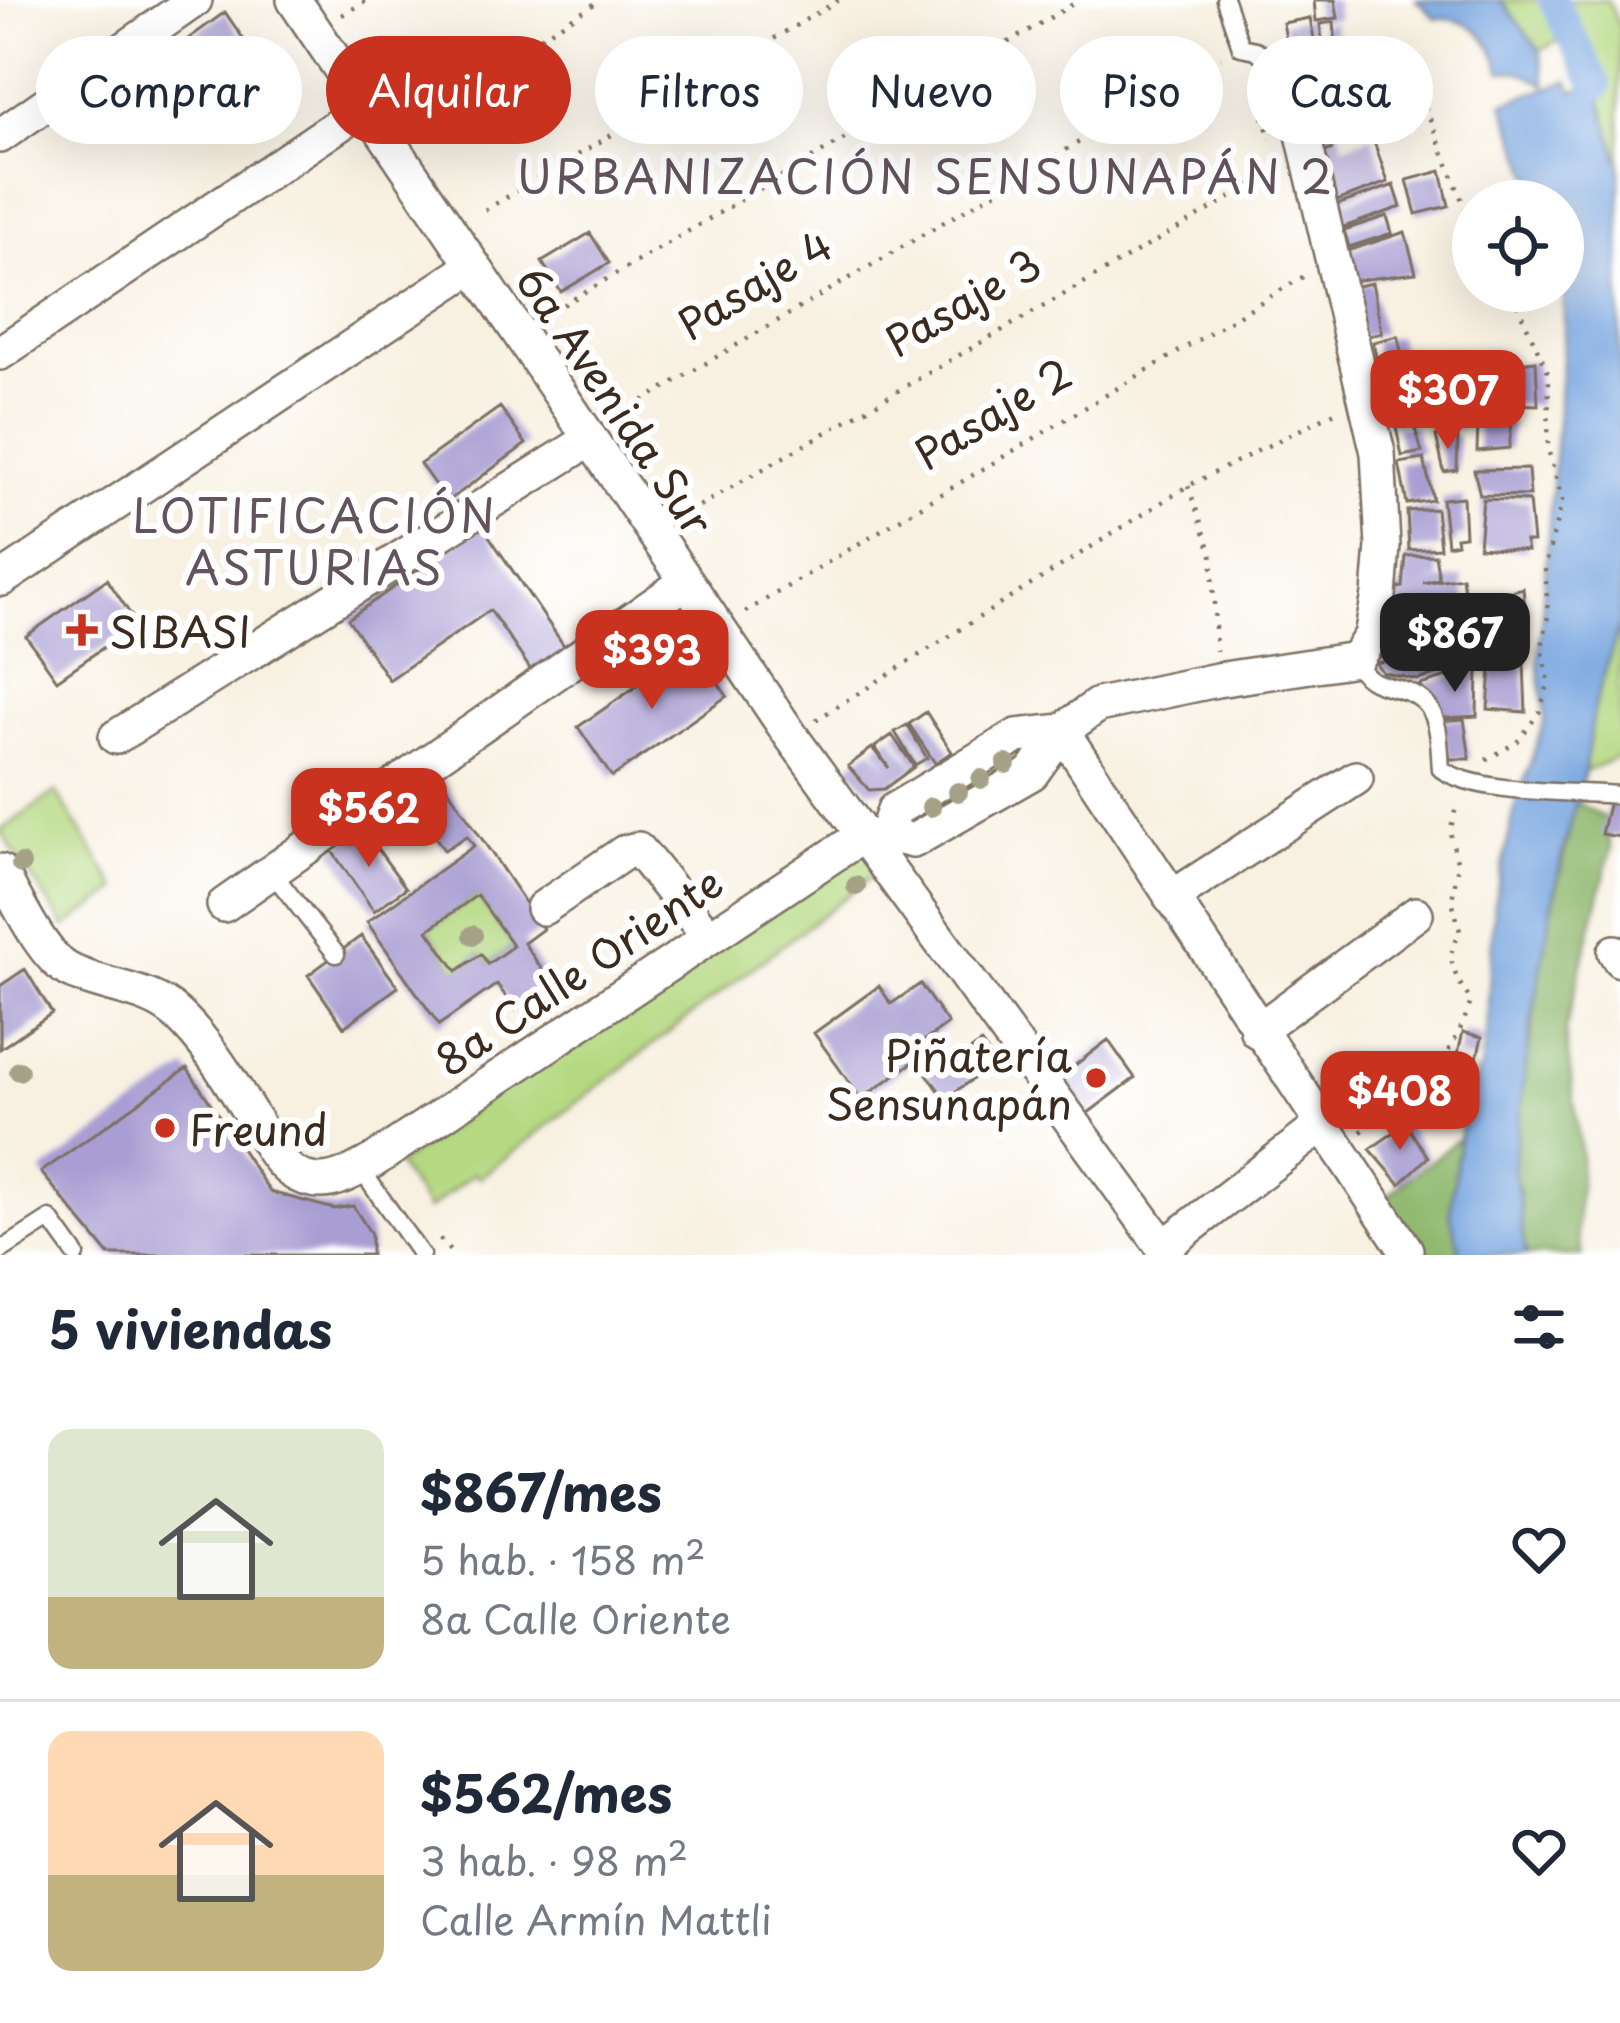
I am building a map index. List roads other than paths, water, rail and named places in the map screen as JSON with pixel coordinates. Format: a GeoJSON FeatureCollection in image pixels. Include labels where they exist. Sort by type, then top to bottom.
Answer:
{"type":"FeatureCollection","features":[{"type":"Feature","properties":{"kind":"street"},"geometry":{"type":"LineString","coordinates":[[0,136],[195,0]]}},
{"type":"Feature","properties":{"kind":"street","name":"6a Avenida Sur"},"geometry":{"type":"LineString","coordinates":[[294,0],[326,48]]}},
{"type":"Feature","properties":{"kind":"street"},"geometry":{"type":"LineString","coordinates":[[0,353],[335,144]]}},
{"type":"Feature","properties":{"kind":"street","name":"6a Avenida Sur"},"geometry":{"type":"LineString","coordinates":[[390,144],[791,736],[877,836],[1166,1251]]}},
{"type":"Feature","properties":{"kind":"street"},"geometry":{"type":"LineString","coordinates":[[1306,144],[1378,453],[1383,546],[1364,648]]}},
{"type":"Feature","properties":{"kind":"street"},"geometry":{"type":"LineString","coordinates":[[2,579],[472,267]]}},
{"type":"Feature","properties":{"kind":"street"},"geometry":{"type":"LineString","coordinates":[[116,737],[589,440]]}},
{"type":"Feature","properties":{"kind":"street"},"geometry":{"type":"LineString","coordinates":[[224,905],[686,582]]}},
{"type":"Feature","properties":{"kind":"street","name":"8a Calle Oriente"},"geometry":{"type":"LineString","coordinates":[[350,1174],[709,937],[877,836],[913,841],[1031,773],[1062,731],[1098,705],[1364,648]]}},
{"type":"Feature","properties":{"kind":"street"},"geometry":{"type":"LineString","coordinates":[[1062,731],[1406,1250]]}},
{"type":"Feature","properties":{"kind":"street"},"geometry":{"type":"LineString","coordinates":[[1171,898],[1356,778]]}},
{"type":"Feature","properties":{"kind":"street"},"geometry":{"type":"LineString","coordinates":[[543,908],[625,852],[638,849],[709,937]]}},
{"type":"Feature","properties":{"kind":"street"},"geometry":{"type":"LineString","coordinates":[[0,871],[64,968],[176,1012],[282,1164],[320,1182],[350,1174]]}},
{"type":"Feature","properties":{"kind":"street"},"geometry":{"type":"LineString","coordinates":[[1258,1030],[1416,914]]}},
{"type":"Feature","properties":{"kind":"street"},"geometry":{"type":"LineString","coordinates":[[1166,1251],[1329,1138]]}},
{"type":"Feature","properties":{"kind":"lane"},"geometry":{"type":"LineString","coordinates":[[1225,0],[1241,46],[1247,48]]}},
{"type":"Feature","properties":{"kind":"lane"},"geometry":{"type":"LineString","coordinates":[[1364,648],[1360,673],[1370,682],[1425,701],[1434,716],[1441,769],[1455,777],[1504,786],[1618,795]]}},
{"type":"Feature","properties":{"kind":"lane"},"geometry":{"type":"LineString","coordinates":[[271,871],[336,954]]}},
{"type":"Feature","properties":{"kind":"lane"},"geometry":{"type":"LineString","coordinates":[[350,1174],[422,1255]]}},
{"type":"Feature","properties":{"kind":"lane"},"geometry":{"type":"LineString","coordinates":[[0,1251],[50,1219],[76,1255]]}},
{"type":"Feature","properties":{"kind":"water"},"geometry":{"type":"Polygon","coordinates":[[[1416,0],[1501,0],[1540,51],[1546,85],[1521,72],[1501,71],[1478,32],[1459,22],[1436,19],[1416,0]]]}},
{"type":"Feature","properties":{"kind":"water"},"geometry":{"type":"Polygon","coordinates":[[[1569,81],[1572,91],[1597,86],[1620,165],[1620,623],[1595,705],[1584,772],[1561,858],[1530,1031],[1513,1171],[1527,1255],[1461,1255],[1450,1213],[1464,1098],[1481,1068],[1486,1037],[1494,903],[1516,804],[1545,719],[1538,662],[1564,312],[1584,312],[1584,180],[1533,180],[1503,103],[1569,81]]]}},
{"type":"Feature","properties":{"kind":"waterway"},"geometry":{"type":"LineString","coordinates":[[1553,0],[1597,86]]}},
{"type":"Feature","properties":{"kind":"place","name":"SIBASI"},"geometry":{"type":"Point","coordinates":[82,630]}},
{"type":"Feature","properties":{"kind":"place","name":"Piñatería Sensunapán"},"geometry":{"type":"Point","coordinates":[1096,1078]}},
{"type":"Feature","properties":{"kind":"place","name":"Freund"},"geometry":{"type":"Point","coordinates":[165,1128]}},
{"type":"Feature","properties":{"kind":"district","name":"URBANIZACIÓN SENSUNAPÁN 2"},"geometry":{"type":"Point","coordinates":[926,175]}},
{"type":"Feature","properties":{"kind":"district","name":"LOTIFICACIÓN ASTURIAS"},"geometry":{"type":"Point","coordinates":[315,540]}}]}
